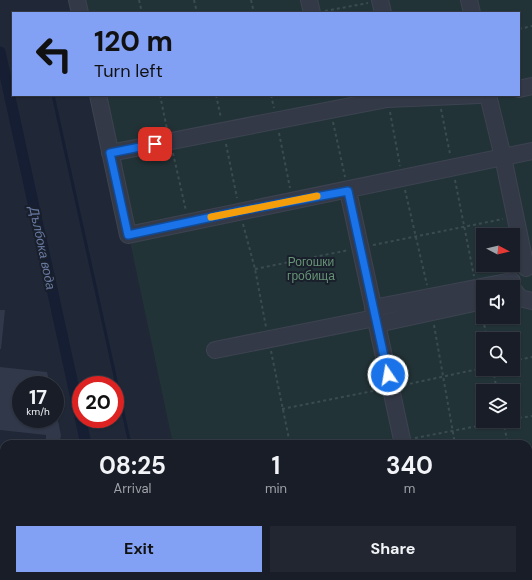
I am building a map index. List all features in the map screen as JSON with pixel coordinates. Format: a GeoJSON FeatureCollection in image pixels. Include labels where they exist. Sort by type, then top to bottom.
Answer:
{"type":"FeatureCollection","features":[{"type":"Feature","properties":{"kind":"lane"},"geometry":{"type":"LineString","coordinates":[[77,0],[80,12]]}},
{"type":"Feature","properties":{"kind":"lane"},"geometry":{"type":"LineString","coordinates":[[309,0],[312,12]]}},
{"type":"Feature","properties":{"kind":"lane"},"geometry":{"type":"LineString","coordinates":[[380,0],[382,12]]}},
{"type":"Feature","properties":{"kind":"lane"},"geometry":{"type":"LineString","coordinates":[[469,0],[472,12]]}},
{"type":"Feature","properties":{"kind":"lane"},"geometry":{"type":"LineString","coordinates":[[520,89],[532,86]]}},
{"type":"Feature","properties":{"kind":"lane"},"geometry":{"type":"LineString","coordinates":[[98,96],[128,235],[240,211],[348,191],[402,178],[532,151]]}},
{"type":"Feature","properties":{"kind":"lane"},"geometry":{"type":"LineString","coordinates":[[110,153],[276,120],[329,102],[396,97],[439,96]]}},
{"type":"Feature","properties":{"kind":"lane"},"geometry":{"type":"LineString","coordinates":[[488,96],[515,216],[529,268],[515,275],[514,280]]}},
{"type":"Feature","properties":{"kind":"lane"},"geometry":{"type":"LineString","coordinates":[[348,191],[403,440]]}},
{"type":"Feature","properties":{"kind":"lane"},"geometry":{"type":"LineString","coordinates":[[215,350],[430,305],[476,298]]}},
{"type":"Feature","properties":{"kind":"lane"},"geometry":{"type":"LineString","coordinates":[[520,298],[532,301]]}},
{"type":"Feature","properties":{"kind":"path"},"geometry":{"type":"LineString","coordinates":[[139,0],[142,12]]}},
{"type":"Feature","properties":{"kind":"path"},"geometry":{"type":"LineString","coordinates":[[194,0],[197,12]]}},
{"type":"Feature","properties":{"kind":"path"},"geometry":{"type":"LineString","coordinates":[[251,0],[254,12]]}},
{"type":"Feature","properties":{"kind":"path"},"geometry":{"type":"LineString","coordinates":[[317,12],[380,0]]}},
{"type":"Feature","properties":{"kind":"path"},"geometry":{"type":"LineString","coordinates":[[520,29],[532,26]]}},
{"type":"Feature","properties":{"kind":"path"},"geometry":{"type":"LineString","coordinates":[[160,96],[189,222]]}},
{"type":"Feature","properties":{"kind":"path"},"geometry":{"type":"LineString","coordinates":[[216,96],[240,211]]}},
{"type":"Feature","properties":{"kind":"path"},"geometry":{"type":"LineString","coordinates":[[271,96],[293,201]]}},
{"type":"Feature","properties":{"kind":"path"},"geometry":{"type":"LineString","coordinates":[[439,96],[476,280]]}},
{"type":"Feature","properties":{"kind":"path"},"geometry":{"type":"LineString","coordinates":[[396,97],[402,178],[430,305],[454,440]]}},
{"type":"Feature","properties":{"kind":"path"},"geometry":{"type":"LineString","coordinates":[[329,102],[348,191]]}},
{"type":"Feature","properties":{"kind":"path"},"geometry":{"type":"LineString","coordinates":[[255,269],[515,216]]}},
{"type":"Feature","properties":{"kind":"path"},"geometry":{"type":"LineString","coordinates":[[520,360],[532,357]]}},
{"type":"Feature","properties":{"kind":"path"},"geometry":{"type":"LineString","coordinates":[[520,418],[532,416]]}},
{"type":"Feature","properties":{"kind":"path"},"geometry":{"type":"LineString","coordinates":[[412,440],[476,426]]}},
{"type":"Feature","properties":{"kind":"path"},"geometry":{"type":"LineString","coordinates":[[505,428],[507,440]]}},
{"type":"Feature","properties":{"kind":"green space","name":"Рогошки гробища"},"geometry":{"type":"Polygon","coordinates":[[[79,0],[532,0],[532,440],[172,440],[99,96],[520,96],[520,12],[82,12],[79,0]]]}},
{"type":"Feature","properties":{"kind":"building"},"geometry":{"type":"Polygon","coordinates":[[[0,310],[5,310],[1,349],[0,349],[0,310]]]}},
{"type":"Feature","properties":{"kind":"building"},"geometry":{"type":"Polygon","coordinates":[[[0,367],[47,372],[48,376],[12,376],[12,428],[59,428],[60,440],[46,440],[46,435],[0,430],[0,367]]]}},
{"type":"Feature","properties":{"kind":"waterway","name":"Дълбока вода"},"geometry":{"type":"LineString","coordinates":[[0,52],[85,440]]}},
{"type":"Feature","properties":{"kind":"waterway"},"geometry":{"type":"LineString","coordinates":[[53,96],[129,440]]}},
{"type":"Feature","properties":{"kind":"slow traffic"},"geometry":{"type":"LineString","coordinates":[[211,217],[317,196]]}},
{"type":"Feature","properties":{"kind":"route"},"geometry":{"type":"LineString","coordinates":[[155,144],[110,153],[128,235],[240,211],[348,191],[388,375]]}}]}
